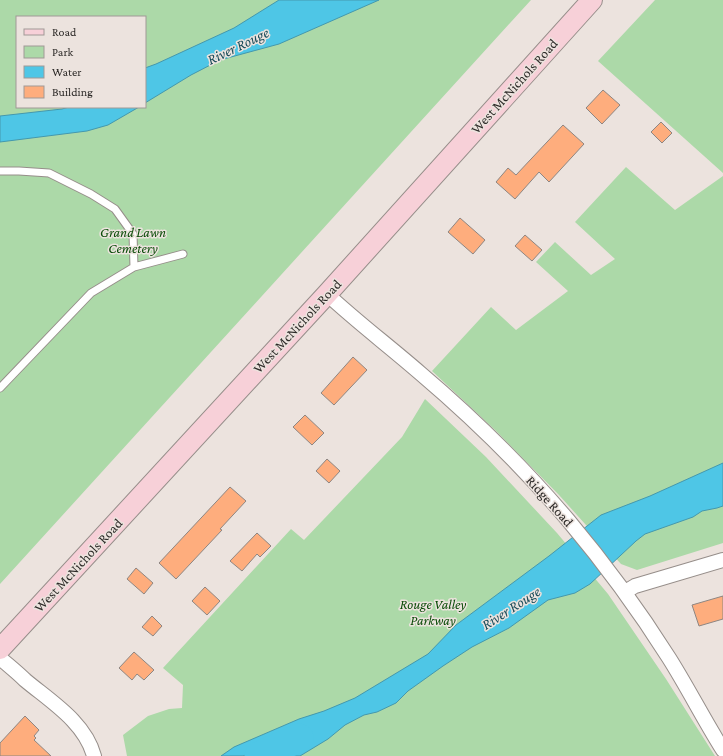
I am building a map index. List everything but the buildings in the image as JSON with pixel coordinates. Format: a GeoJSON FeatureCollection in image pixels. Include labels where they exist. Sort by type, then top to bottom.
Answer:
{"type":"FeatureCollection","features":[{"type":"Feature","properties":{"kind":"main road","name":"West McNichols Road"},"geometry":{"type":"LineString","coordinates":[[0,650],[327,294],[592,0]]}},
{"type":"Feature","properties":{"kind":"street","name":"Ridge Road"},"geometry":{"type":"LineString","coordinates":[[327,294],[355,320],[420,373],[481,428],[568,519],[622,587],[670,659],[723,750]]}},
{"type":"Feature","properties":{"kind":"street"},"geometry":{"type":"LineString","coordinates":[[622,587],[635,586],[723,560]]}},
{"type":"Feature","properties":{"kind":"street"},"geometry":{"type":"LineString","coordinates":[[0,658],[60,707],[75,723],[87,740],[94,756]]}},
{"type":"Feature","properties":{"kind":"lane"},"geometry":{"type":"LineString","coordinates":[[0,171],[49,173],[91,194],[115,210],[133,234],[134,267]]}},
{"type":"Feature","properties":{"kind":"lane"},"geometry":{"type":"LineString","coordinates":[[0,388],[91,293],[134,267],[183,254]]}},
{"type":"Feature","properties":{"kind":"green space","name":"Grand Lawn Cemetery"},"geometry":{"type":"Polygon","coordinates":[[[0,0],[531,0],[0,584],[0,0]]]}},
{"type":"Feature","properties":{"kind":"green space"},"geometry":{"type":"Polygon","coordinates":[[[655,0],[723,0],[723,173],[598,61],[655,0]]]}},
{"type":"Feature","properties":{"kind":"green space"},"geometry":{"type":"Polygon","coordinates":[[[626,167],[675,210],[723,176],[723,543],[637,570],[621,564],[559,495],[495,430],[432,371],[491,307],[516,330],[568,291],[536,262],[555,242],[591,275],[615,259],[575,222],[626,167]]]}},
{"type":"Feature","properties":{"kind":"green space","name":"Rouge Valley Parkway"},"geometry":{"type":"Polygon","coordinates":[[[425,399],[486,457],[557,533],[608,594],[666,679],[715,756],[127,756],[123,735],[148,716],[169,709],[182,708],[183,685],[163,668],[291,529],[304,540],[402,437],[425,399]]]}},
{"type":"Feature","properties":{"kind":"water"},"geometry":{"type":"Polygon","coordinates":[[[279,0],[379,0],[279,44],[220,60],[191,75],[146,102],[146,68],[234,28],[279,0]]]}},
{"type":"Feature","properties":{"kind":"water"},"geometry":{"type":"Polygon","coordinates":[[[137,108],[108,125],[87,131],[0,142],[0,116],[62,109],[137,108]]]}},
{"type":"Feature","properties":{"kind":"water"},"geometry":{"type":"Polygon","coordinates":[[[723,463],[723,506],[702,511],[693,517],[645,534],[590,584],[575,593],[548,600],[509,628],[472,647],[443,666],[408,691],[396,703],[377,712],[364,715],[345,725],[328,739],[300,756],[271,756],[268,754],[251,753],[243,756],[221,756],[234,747],[299,719],[324,711],[355,698],[428,654],[456,625],[549,556],[601,515],[650,496],[723,463]]]}},
{"type":"Feature","properties":{"kind":"waterway","name":"River Rouge"},"geometry":{"type":"LineString","coordinates":[[259,756],[299,738]]}}]}
